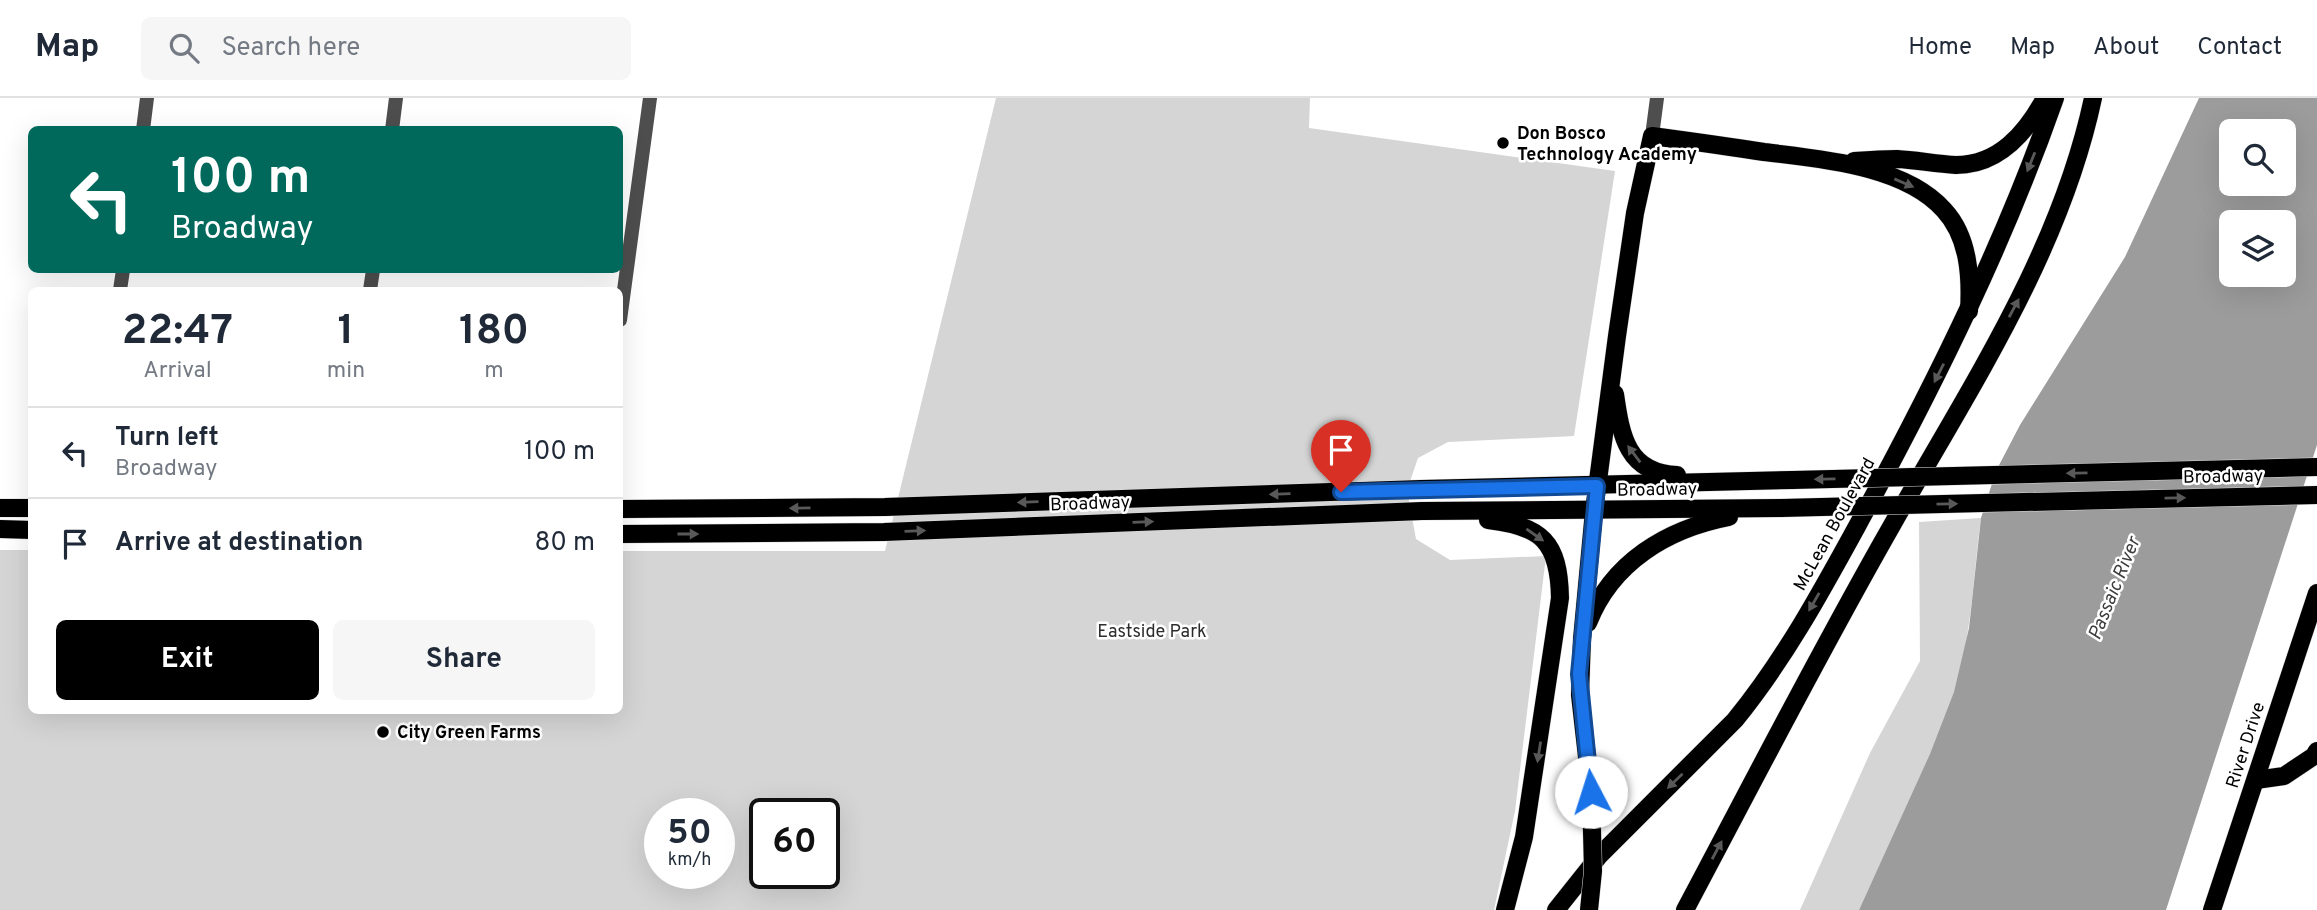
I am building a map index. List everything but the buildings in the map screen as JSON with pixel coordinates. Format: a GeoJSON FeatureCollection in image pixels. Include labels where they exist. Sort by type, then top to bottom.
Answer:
{"type":"FeatureCollection","features":[{"type":"Feature","properties":{"kind":"main road"},"geometry":{"type":"LineString","coordinates":[[1839,162],[1897,159],[1957,165],[1976,163],[1996,155],[2011,144],[2026,129],[2045,98]]}},
{"type":"Feature","properties":{"kind":"main road","name":"McLean Boulevard"},"geometry":{"type":"LineString","coordinates":[[1556,910],[1599,856],[1735,720],[1774,668],[1811,607],[1928,395],[1969,312],[2006,226],[2055,98]]}},
{"type":"Feature","properties":{"kind":"main road"},"geometry":{"type":"LineString","coordinates":[[1685,910],[1820,653],[2025,286],[2060,207],[2093,98]]}},
{"type":"Feature","properties":{"kind":"main road"},"geometry":{"type":"LineString","coordinates":[[1589,910],[1592,871],[1591,792],[1580,695],[1582,639],[1594,511],[1612,378],[1635,213],[1652,136],[1839,162],[1898,180],[1917,189],[1946,211],[1962,241],[1967,259],[1969,312]]}},
{"type":"Feature","properties":{"kind":"main road"},"geometry":{"type":"LineString","coordinates":[[1612,378],[1623,439],[1636,461],[1658,474],[1792,480]]}},
{"type":"Feature","properties":{"kind":"main road","name":"Broadway"},"geometry":{"type":"LineString","coordinates":[[623,509],[899,506],[1421,489],[2317,467]]}},
{"type":"Feature","properties":{"kind":"main road","name":"Broadway"},"geometry":{"type":"LineString","coordinates":[[623,534],[884,532],[1422,511],[1781,508],[2317,495]]}},
{"type":"Feature","properties":{"kind":"main road"},"geometry":{"type":"LineString","coordinates":[[0,508],[28,508]]}},
{"type":"Feature","properties":{"kind":"main road"},"geometry":{"type":"LineString","coordinates":[[1582,639],[1594,607],[1611,583],[1651,545],[1702,522],[1781,508]]}},
{"type":"Feature","properties":{"kind":"main road"},"geometry":{"type":"LineString","coordinates":[[1422,511],[1508,522],[1535,531],[1549,545],[1560,576],[1560,598],[1539,752],[1524,837],[1504,910]]}},
{"type":"Feature","properties":{"kind":"main road"},"geometry":{"type":"LineString","coordinates":[[0,529],[28,530]]}},
{"type":"Feature","properties":{"kind":"main road","name":"River Drive"},"geometry":{"type":"LineString","coordinates":[[2212,910],[2317,593]]}},
{"type":"Feature","properties":{"kind":"main road"},"geometry":{"type":"LineString","coordinates":[[2256,780],[2284,776],[2314,756],[2317,751]]}},
{"type":"Feature","properties":{"kind":"street"},"geometry":{"type":"LineString","coordinates":[[144,126],[147,98]]}},
{"type":"Feature","properties":{"kind":"street"},"geometry":{"type":"LineString","coordinates":[[392,126],[396,98]]}},
{"type":"Feature","properties":{"kind":"street"},"geometry":{"type":"LineString","coordinates":[[623,298],[650,98]]}},
{"type":"Feature","properties":{"kind":"street"},"geometry":{"type":"LineString","coordinates":[[1652,136],[1657,98]]}},
{"type":"Feature","properties":{"kind":"green space","name":"Eastside Park"},"geometry":{"type":"Polygon","coordinates":[[[996,98],[1310,98],[1309,128],[1615,171],[1574,436],[1448,442],[1418,458],[1407,490],[1416,539],[1450,560],[1546,556],[1515,811],[1494,910],[0,910],[0,550],[28,550],[28,714],[623,714],[623,551],[885,551],[996,98]]]}},
{"type":"Feature","properties":{"kind":"green space"},"geometry":{"type":"Polygon","coordinates":[[[1981,518],[1960,672],[1934,749],[1910,803],[1859,910],[1800,910],[1870,753],[1920,661],[1919,522],[1981,518]]]}},
{"type":"Feature","properties":{"kind":"water","name":"Passaic River"},"geometry":{"type":"Polygon","coordinates":[[[2199,98],[2317,98],[2317,445],[2166,910],[1859,910],[1930,754],[1954,692],[1969,628],[1981,518],[1996,471],[2020,425],[2125,257],[2199,98]]]}},
{"type":"Feature","properties":{"kind":"place","name":"Don Bosco Technology Academy"},"geometry":{"type":"Point","coordinates":[1503,143]}},
{"type":"Feature","properties":{"kind":"place","name":"City Green Farms"},"geometry":{"type":"Point","coordinates":[383,732]}},
{"type":"Feature","properties":{"kind":"route"},"geometry":{"type":"LineString","coordinates":[[1341,492],[1597,486],[1579,674],[1591,792]]}}]}
